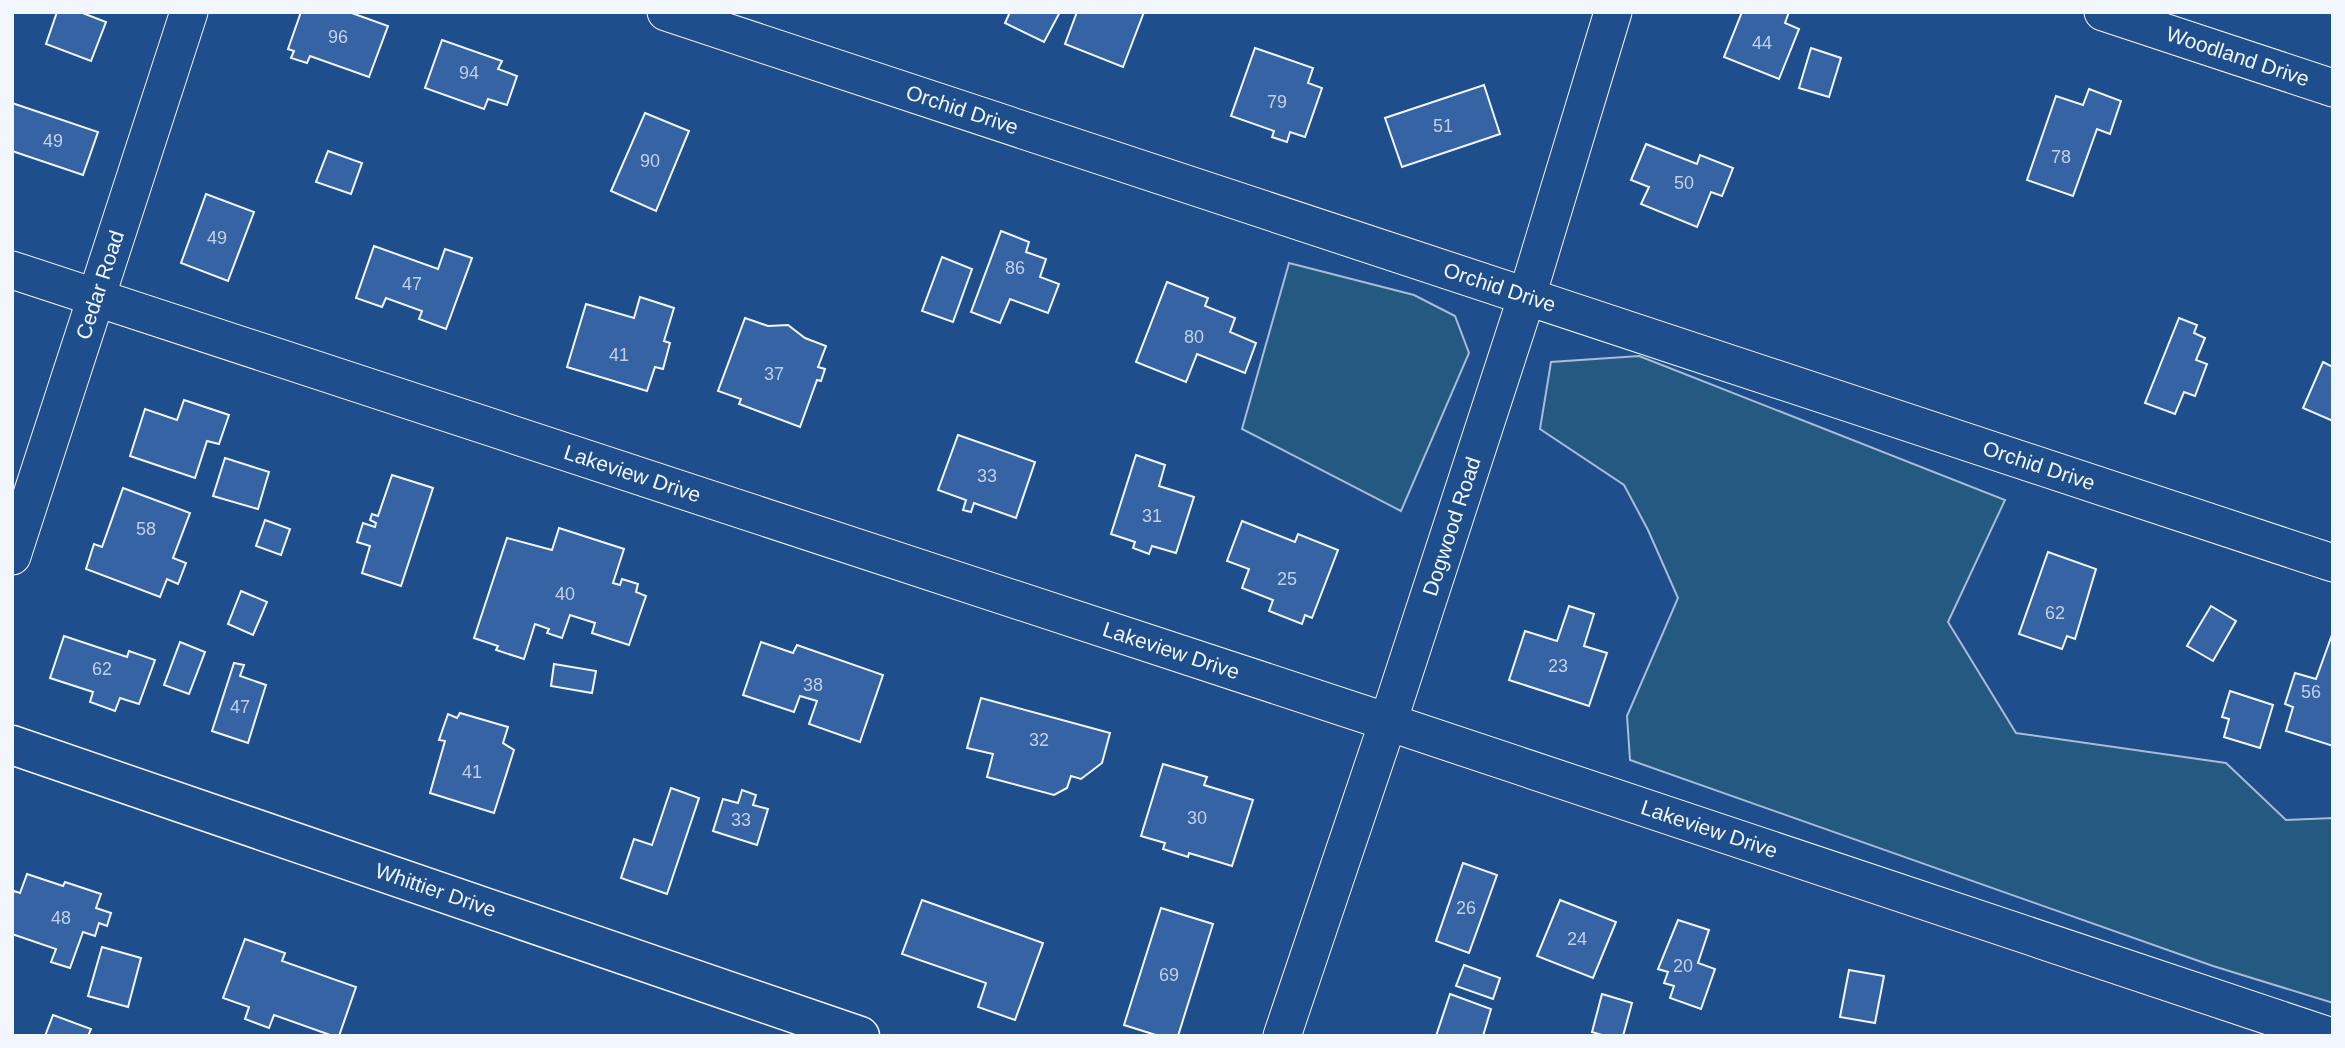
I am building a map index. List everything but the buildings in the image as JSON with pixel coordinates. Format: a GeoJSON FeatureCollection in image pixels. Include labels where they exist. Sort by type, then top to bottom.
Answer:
{"type":"FeatureCollection","features":[{"type":"Feature","properties":{"kind":"street","name":"Cedar Road"},"geometry":{"type":"LineString","coordinates":[[12,556],[189,12]]}},
{"type":"Feature","properties":{"kind":"street","name":"Orchid Drive"},"geometry":{"type":"LineString","coordinates":[[666,12],[2333,563]]}},
{"type":"Feature","properties":{"kind":"street","name":"Dogwood Road"},"geometry":{"type":"LineString","coordinates":[[1282,1036],[1527,296],[1613,12]]}},
{"type":"Feature","properties":{"kind":"street","name":"Woodland Drive"},"geometry":{"type":"LineString","coordinates":[[2103,12],[2333,88]]}},
{"type":"Feature","properties":{"kind":"street","name":"Lakeview Drive"},"geometry":{"type":"LineString","coordinates":[[12,270],[1388,722],[2329,1036]]}},
{"type":"Feature","properties":{"kind":"street","name":"Whittier Drive"},"geometry":{"type":"LineString","coordinates":[[12,745],[860,1036]]}},
{"type":"Feature","properties":{"kind":"shaded area"},"geometry":{"type":"Polygon","coordinates":[[[1289,263],[1414,295],[1455,316],[1469,353],[1401,511],[1242,429],[1289,263]]]}},
{"type":"Feature","properties":{"kind":"shaded area"},"geometry":{"type":"Polygon","coordinates":[[[1639,356],[2005,500],[1948,622],[2016,733],[2226,763],[2286,820],[2333,818],[2333,1003],[2213,966],[1630,760],[1627,716],[1678,598],[1648,530],[1624,485],[1540,429],[1551,362],[1639,356]]]}}]}
